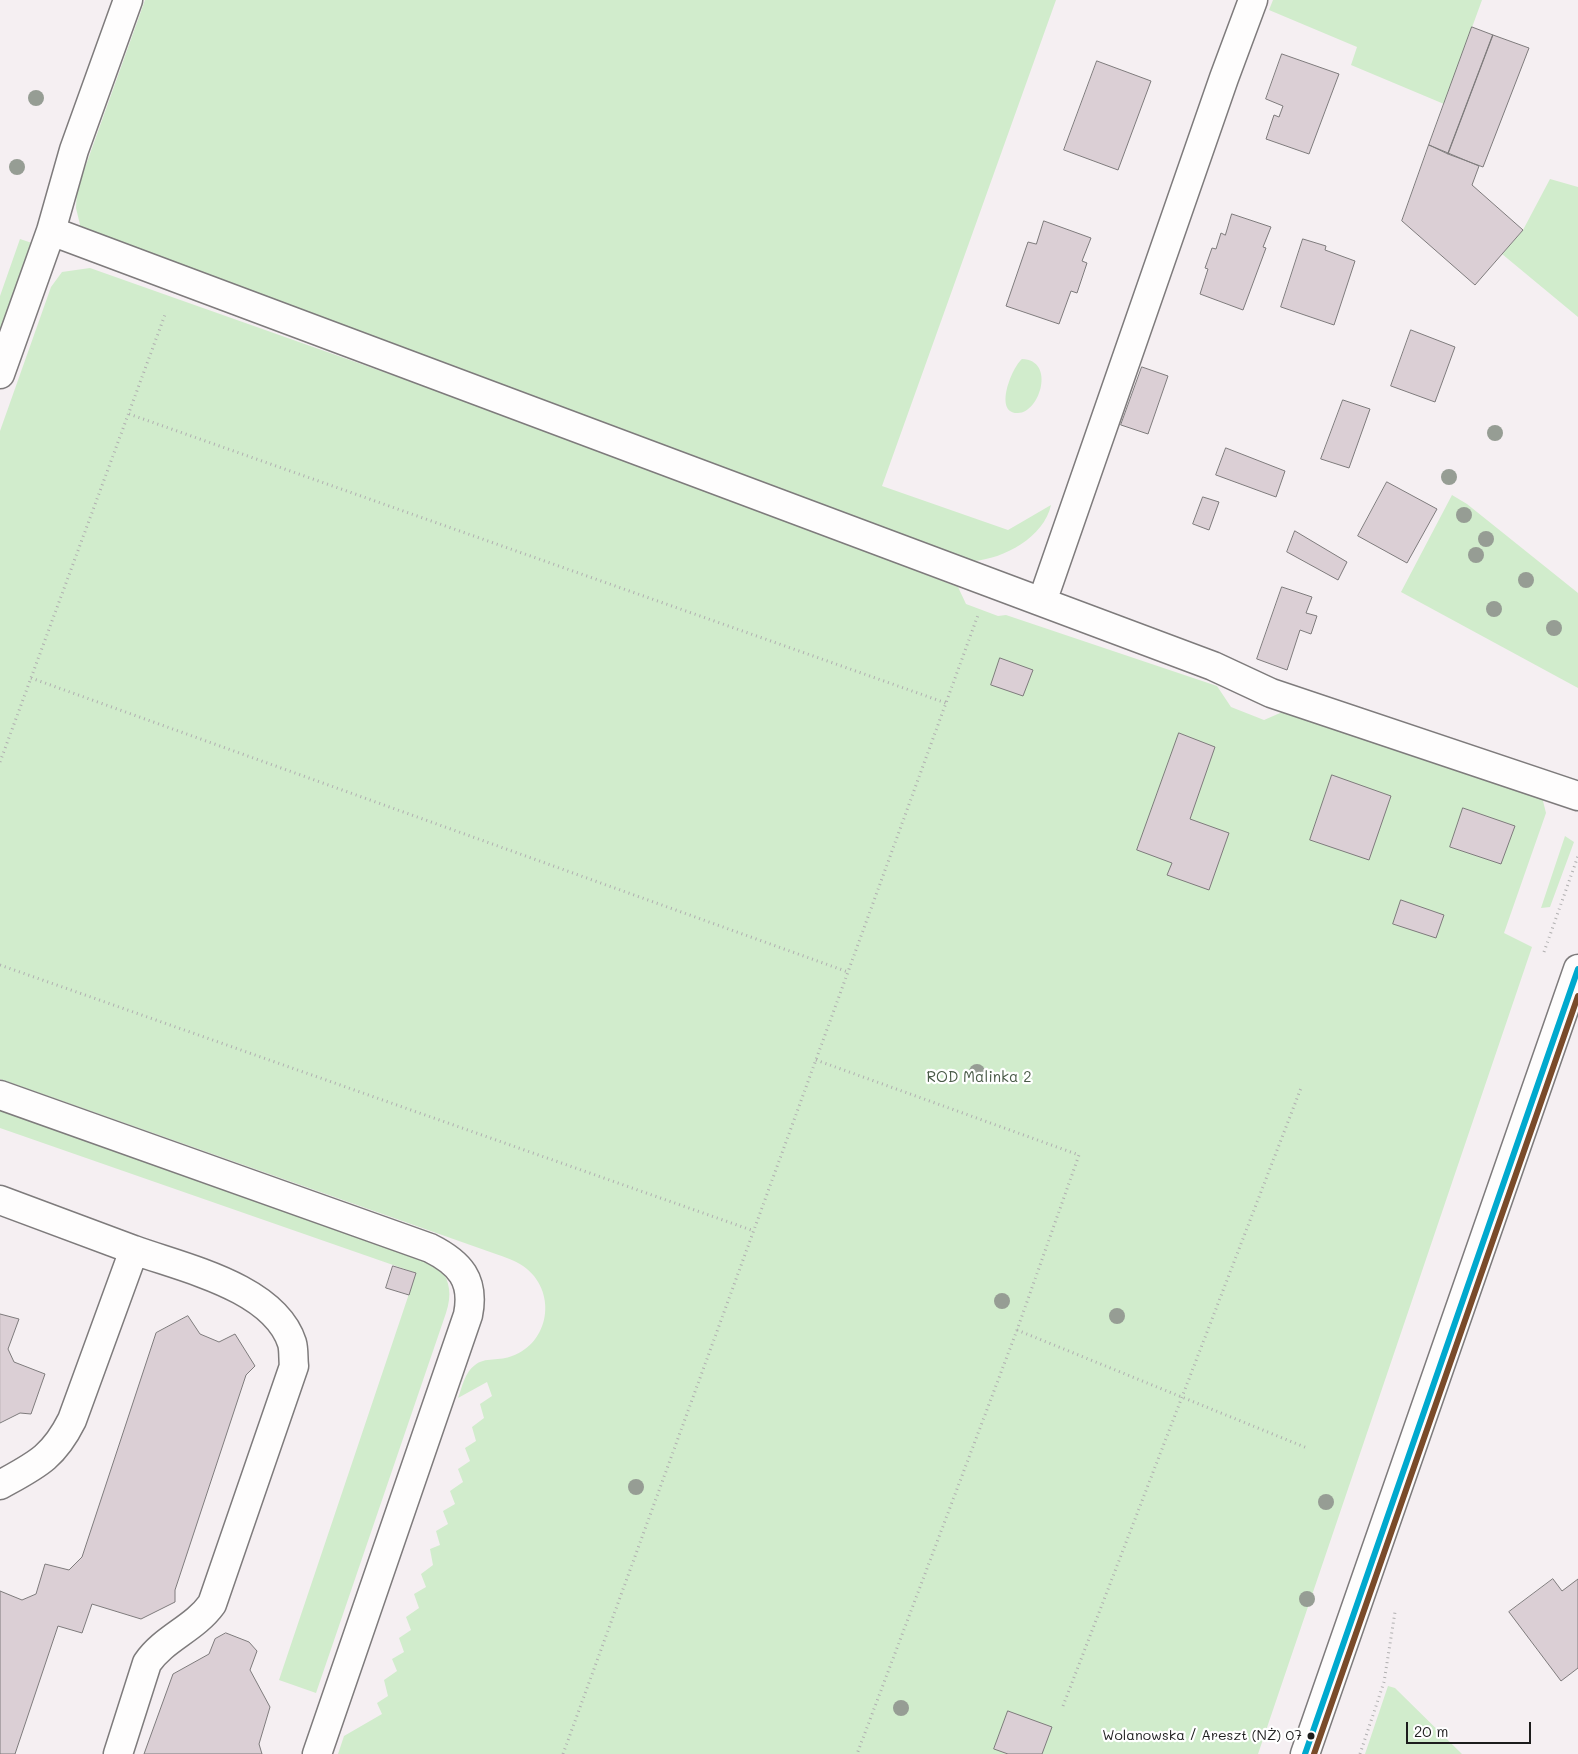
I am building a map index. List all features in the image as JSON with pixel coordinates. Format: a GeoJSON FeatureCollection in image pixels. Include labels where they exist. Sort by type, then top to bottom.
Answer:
{"type":"FeatureCollection","features":[{"type":"Feature","properties":{"kind":"street"},"geometry":{"type":"LineString","coordinates":[[0,374],[51,231],[74,150],[128,0]]}},
{"type":"Feature","properties":{"kind":"street"},"geometry":{"type":"LineString","coordinates":[[1042,602],[1224,78],[1254,0]]}},
{"type":"Feature","properties":{"kind":"street"},"geometry":{"type":"LineString","coordinates":[[51,231],[1213,666],[1271,693],[1578,796]]}},
{"type":"Feature","properties":{"kind":"street"},"geometry":{"type":"LineString","coordinates":[[1306,1754],[1578,969]]}},
{"type":"Feature","properties":{"kind":"street"},"geometry":{"type":"LineString","coordinates":[[0,1095],[430,1248],[446,1256],[458,1267],[469,1285],[471,1302],[468,1315],[317,1754]]}},
{"type":"Feature","properties":{"kind":"street"},"geometry":{"type":"LineString","coordinates":[[0,1200],[227,1284],[262,1302],[286,1331],[292,1344],[294,1366],[212,1604],[196,1624],[163,1645],[151,1658],[118,1754]]}},
{"type":"Feature","properties":{"kind":"street"},"geometry":{"type":"LineString","coordinates":[[0,1485],[38,1464],[52,1452],[64,1436],[72,1420],[134,1250]]}},
{"type":"Feature","properties":{"kind":"path"},"geometry":{"type":"LineString","coordinates":[[0,762],[166,312]]}},
{"type":"Feature","properties":{"kind":"path"},"geometry":{"type":"LineString","coordinates":[[129,414],[946,703]]}},
{"type":"Feature","properties":{"kind":"path"},"geometry":{"type":"LineString","coordinates":[[563,1754],[980,610]]}},
{"type":"Feature","properties":{"kind":"path"},"geometry":{"type":"LineString","coordinates":[[31,678],[848,972]]}},
{"type":"Feature","properties":{"kind":"path"},"geometry":{"type":"LineString","coordinates":[[0,965],[754,1231]]}},
{"type":"Feature","properties":{"kind":"path"},"geometry":{"type":"LineString","coordinates":[[816,1060],[1078,1155],[1017,1330],[856,1754]]}},
{"type":"Feature","properties":{"kind":"path"},"geometry":{"type":"LineString","coordinates":[[1063,1706],[1300,1088]]}},
{"type":"Feature","properties":{"kind":"path"},"geometry":{"type":"LineString","coordinates":[[1017,1330],[1306,1448]]}},
{"type":"Feature","properties":{"kind":"green space"},"geometry":{"type":"Polygon","coordinates":[[[145,0],[1056,0],[882,486],[1008,530],[1051,505],[1047,517],[1031,536],[1009,551],[997,556],[973,561],[953,559],[81,229],[76,208],[77,190],[145,0]]]}},
{"type":"Feature","properties":{"kind":"green space"},"geometry":{"type":"Polygon","coordinates":[[[1273,0],[1482,0],[1444,104],[1351,65],[1357,47],[1269,10],[1273,0]]]}},
{"type":"Feature","properties":{"kind":"green space"},"geometry":{"type":"Polygon","coordinates":[[[1550,179],[1578,187],[1578,317],[1502,254],[1523,230],[1550,179]]]}},
{"type":"Feature","properties":{"kind":"green space"},"geometry":{"type":"Polygon","coordinates":[[[20,239],[35,244],[0,342],[0,296],[20,239]]]}},
{"type":"Feature","properties":{"kind":"green space","name":"ROD Malinka 2"},"geometry":{"type":"Polygon","coordinates":[[[90,268],[590,445],[958,587],[966,604],[998,616],[1006,615],[1217,686],[1231,707],[1264,720],[1287,710],[1541,793],[1546,813],[1504,933],[1532,947],[1258,1754],[338,1754],[344,1736],[382,1714],[377,1703],[388,1696],[384,1680],[397,1671],[392,1659],[404,1652],[399,1638],[411,1630],[406,1617],[419,1608],[414,1594],[426,1587],[421,1574],[433,1565],[430,1549],[440,1545],[436,1531],[448,1524],[443,1511],[455,1504],[450,1491],[463,1482],[458,1469],[470,1461],[465,1448],[476,1441],[472,1427],[484,1418],[480,1404],[492,1396],[487,1382],[458,1398],[464,1380],[472,1368],[479,1363],[512,1356],[524,1350],[534,1340],[541,1329],[545,1317],[543,1291],[527,1269],[511,1260],[0,1079],[0,431],[51,287],[62,272],[90,268]]]}},
{"type":"Feature","properties":{"kind":"green space"},"geometry":{"type":"Polygon","coordinates":[[[1022,359],[1032,362],[1039,368],[1041,386],[1033,405],[1026,411],[1018,413],[1011,411],[1007,406],[1006,398],[1010,380],[1022,359]]]}},
{"type":"Feature","properties":{"kind":"green space"},"geometry":{"type":"Polygon","coordinates":[[[1452,495],[1467,504],[1578,593],[1578,688],[1401,592],[1452,495]]]}},
{"type":"Feature","properties":{"kind":"green space"},"geometry":{"type":"Polygon","coordinates":[[[1565,836],[1574,842],[1550,907],[1541,908],[1565,836]]]}},
{"type":"Feature","properties":{"kind":"green space"},"geometry":{"type":"Polygon","coordinates":[[[0,1107],[440,1266],[449,1289],[446,1313],[316,1693],[279,1680],[416,1273],[0,1128],[0,1107]]]}},
{"type":"Feature","properties":{"kind":"green space"},"geometry":{"type":"Polygon","coordinates":[[[1388,1686],[1395,1688],[1462,1754],[1365,1754],[1388,1686]]]}},
{"type":"Feature","properties":{"kind":"building"},"geometry":{"type":"Polygon","coordinates":[[[1472,27],[1493,35],[1448,154],[1429,145],[1472,27]]]}},
{"type":"Feature","properties":{"kind":"building"},"geometry":{"type":"Polygon","coordinates":[[[1493,35],[1529,48],[1483,167],[1448,154],[1493,35]]]}},
{"type":"Feature","properties":{"kind":"building"},"geometry":{"type":"Polygon","coordinates":[[[1282,54],[1339,74],[1309,154],[1266,139],[1274,115],[1279,117],[1283,106],[1266,99],[1282,54]]]}},
{"type":"Feature","properties":{"kind":"building"},"geometry":{"type":"Polygon","coordinates":[[[1097,61],[1151,81],[1118,170],[1064,150],[1097,61]]]}},
{"type":"Feature","properties":{"kind":"building"},"geometry":{"type":"Polygon","coordinates":[[[1429,145],[1479,166],[1472,185],[1523,230],[1475,285],[1402,221],[1429,145]]]}},
{"type":"Feature","properties":{"kind":"building"},"geometry":{"type":"Polygon","coordinates":[[[1232,214],[1271,227],[1263,247],[1266,248],[1243,310],[1200,294],[1208,269],[1205,268],[1212,248],[1216,249],[1221,233],[1225,235],[1232,214]]]}},
{"type":"Feature","properties":{"kind":"building"},"geometry":{"type":"Polygon","coordinates":[[[1044,221],[1091,238],[1082,261],[1087,263],[1077,293],[1071,291],[1059,324],[1006,306],[1028,242],[1036,244],[1044,221]]]}},
{"type":"Feature","properties":{"kind":"building"},"geometry":{"type":"Polygon","coordinates":[[[1303,239],[1326,246],[1325,250],[1355,261],[1334,325],[1281,307],[1303,239]]]}},
{"type":"Feature","properties":{"kind":"building"},"geometry":{"type":"Polygon","coordinates":[[[1411,330],[1455,347],[1435,402],[1391,386],[1411,330]]]}},
{"type":"Feature","properties":{"kind":"building"},"geometry":{"type":"Polygon","coordinates":[[[1142,367],[1168,376],[1148,434],[1121,425],[1142,367]]]}},
{"type":"Feature","properties":{"kind":"building"},"geometry":{"type":"Polygon","coordinates":[[[1343,400],[1370,409],[1349,468],[1321,459],[1343,400]]]}},
{"type":"Feature","properties":{"kind":"building"},"geometry":{"type":"Polygon","coordinates":[[[1226,448],[1285,471],[1276,497],[1216,475],[1226,448]]]}},
{"type":"Feature","properties":{"kind":"building"},"geometry":{"type":"Polygon","coordinates":[[[1387,482],[1437,509],[1407,563],[1358,536],[1387,482]]]}},
{"type":"Feature","properties":{"kind":"building"},"geometry":{"type":"Polygon","coordinates":[[[1203,497],[1219,502],[1209,530],[1193,524],[1203,497]]]}},
{"type":"Feature","properties":{"kind":"building"},"geometry":{"type":"Polygon","coordinates":[[[1295,531],[1347,562],[1338,580],[1287,552],[1295,531]]]}},
{"type":"Feature","properties":{"kind":"building"},"geometry":{"type":"Polygon","coordinates":[[[1282,587],[1312,597],[1306,613],[1317,616],[1311,634],[1300,630],[1287,670],[1257,659],[1282,587]]]}},
{"type":"Feature","properties":{"kind":"building"},"geometry":{"type":"Polygon","coordinates":[[[1000,658],[1033,670],[1023,696],[991,685],[1000,658]]]}},
{"type":"Feature","properties":{"kind":"building"},"geometry":{"type":"Polygon","coordinates":[[[1179,733],[1215,747],[1190,819],[1229,833],[1209,890],[1167,875],[1172,863],[1137,850],[1179,733]]]}},
{"type":"Feature","properties":{"kind":"building"},"geometry":{"type":"Polygon","coordinates":[[[1332,775],[1391,796],[1369,860],[1310,840],[1332,775]]]}},
{"type":"Feature","properties":{"kind":"building"},"geometry":{"type":"Polygon","coordinates":[[[1463,808],[1515,826],[1501,864],[1450,847],[1463,808]]]}},
{"type":"Feature","properties":{"kind":"building"},"geometry":{"type":"Polygon","coordinates":[[[1401,900],[1444,915],[1436,938],[1393,924],[1401,900]]]}},
{"type":"Feature","properties":{"kind":"building"},"geometry":{"type":"Polygon","coordinates":[[[393,1266],[416,1273],[409,1295],[386,1288],[393,1266]]]}},
{"type":"Feature","properties":{"kind":"building"},"geometry":{"type":"Polygon","coordinates":[[[0,1314],[19,1319],[8,1349],[14,1362],[45,1374],[31,1414],[20,1413],[0,1423],[0,1314]]]}},
{"type":"Feature","properties":{"kind":"building"},"geometry":{"type":"Polygon","coordinates":[[[188,1316],[200,1334],[219,1342],[235,1334],[255,1366],[246,1375],[175,1590],[175,1602],[141,1619],[92,1604],[82,1633],[58,1626],[15,1754],[0,1754],[0,1591],[22,1600],[36,1594],[45,1564],[69,1570],[82,1557],[156,1333],[188,1316]]]}},
{"type":"Feature","properties":{"kind":"building"},"geometry":{"type":"Polygon","coordinates":[[[1553,1579],[1562,1591],[1578,1579],[1578,1668],[1561,1681],[1509,1612],[1553,1579]]]}},
{"type":"Feature","properties":{"kind":"building"},"geometry":{"type":"Polygon","coordinates":[[[226,1633],[249,1642],[257,1651],[250,1670],[270,1707],[259,1744],[262,1754],[144,1754],[173,1674],[209,1654],[215,1639],[226,1633]]]}},
{"type":"Feature","properties":{"kind":"building"},"geometry":{"type":"Polygon","coordinates":[[[1008,1711],[1052,1727],[1042,1754],[1008,1754],[994,1749],[1008,1711]]]}},
{"type":"Feature","properties":{"kind":"transit line"},"geometry":{"type":"LineString","coordinates":[[1305,1754],[1578,969]]}},
{"type":"Feature","properties":{"kind":"transit line"},"geometry":{"type":"LineString","coordinates":[[1314,1754],[1578,996]]}},
{"type":"Feature","properties":{"kind":"place","name":"Wolanowska / Areszt (NŻ) 07"},"geometry":{"type":"Point","coordinates":[1311,1736]}}]}
